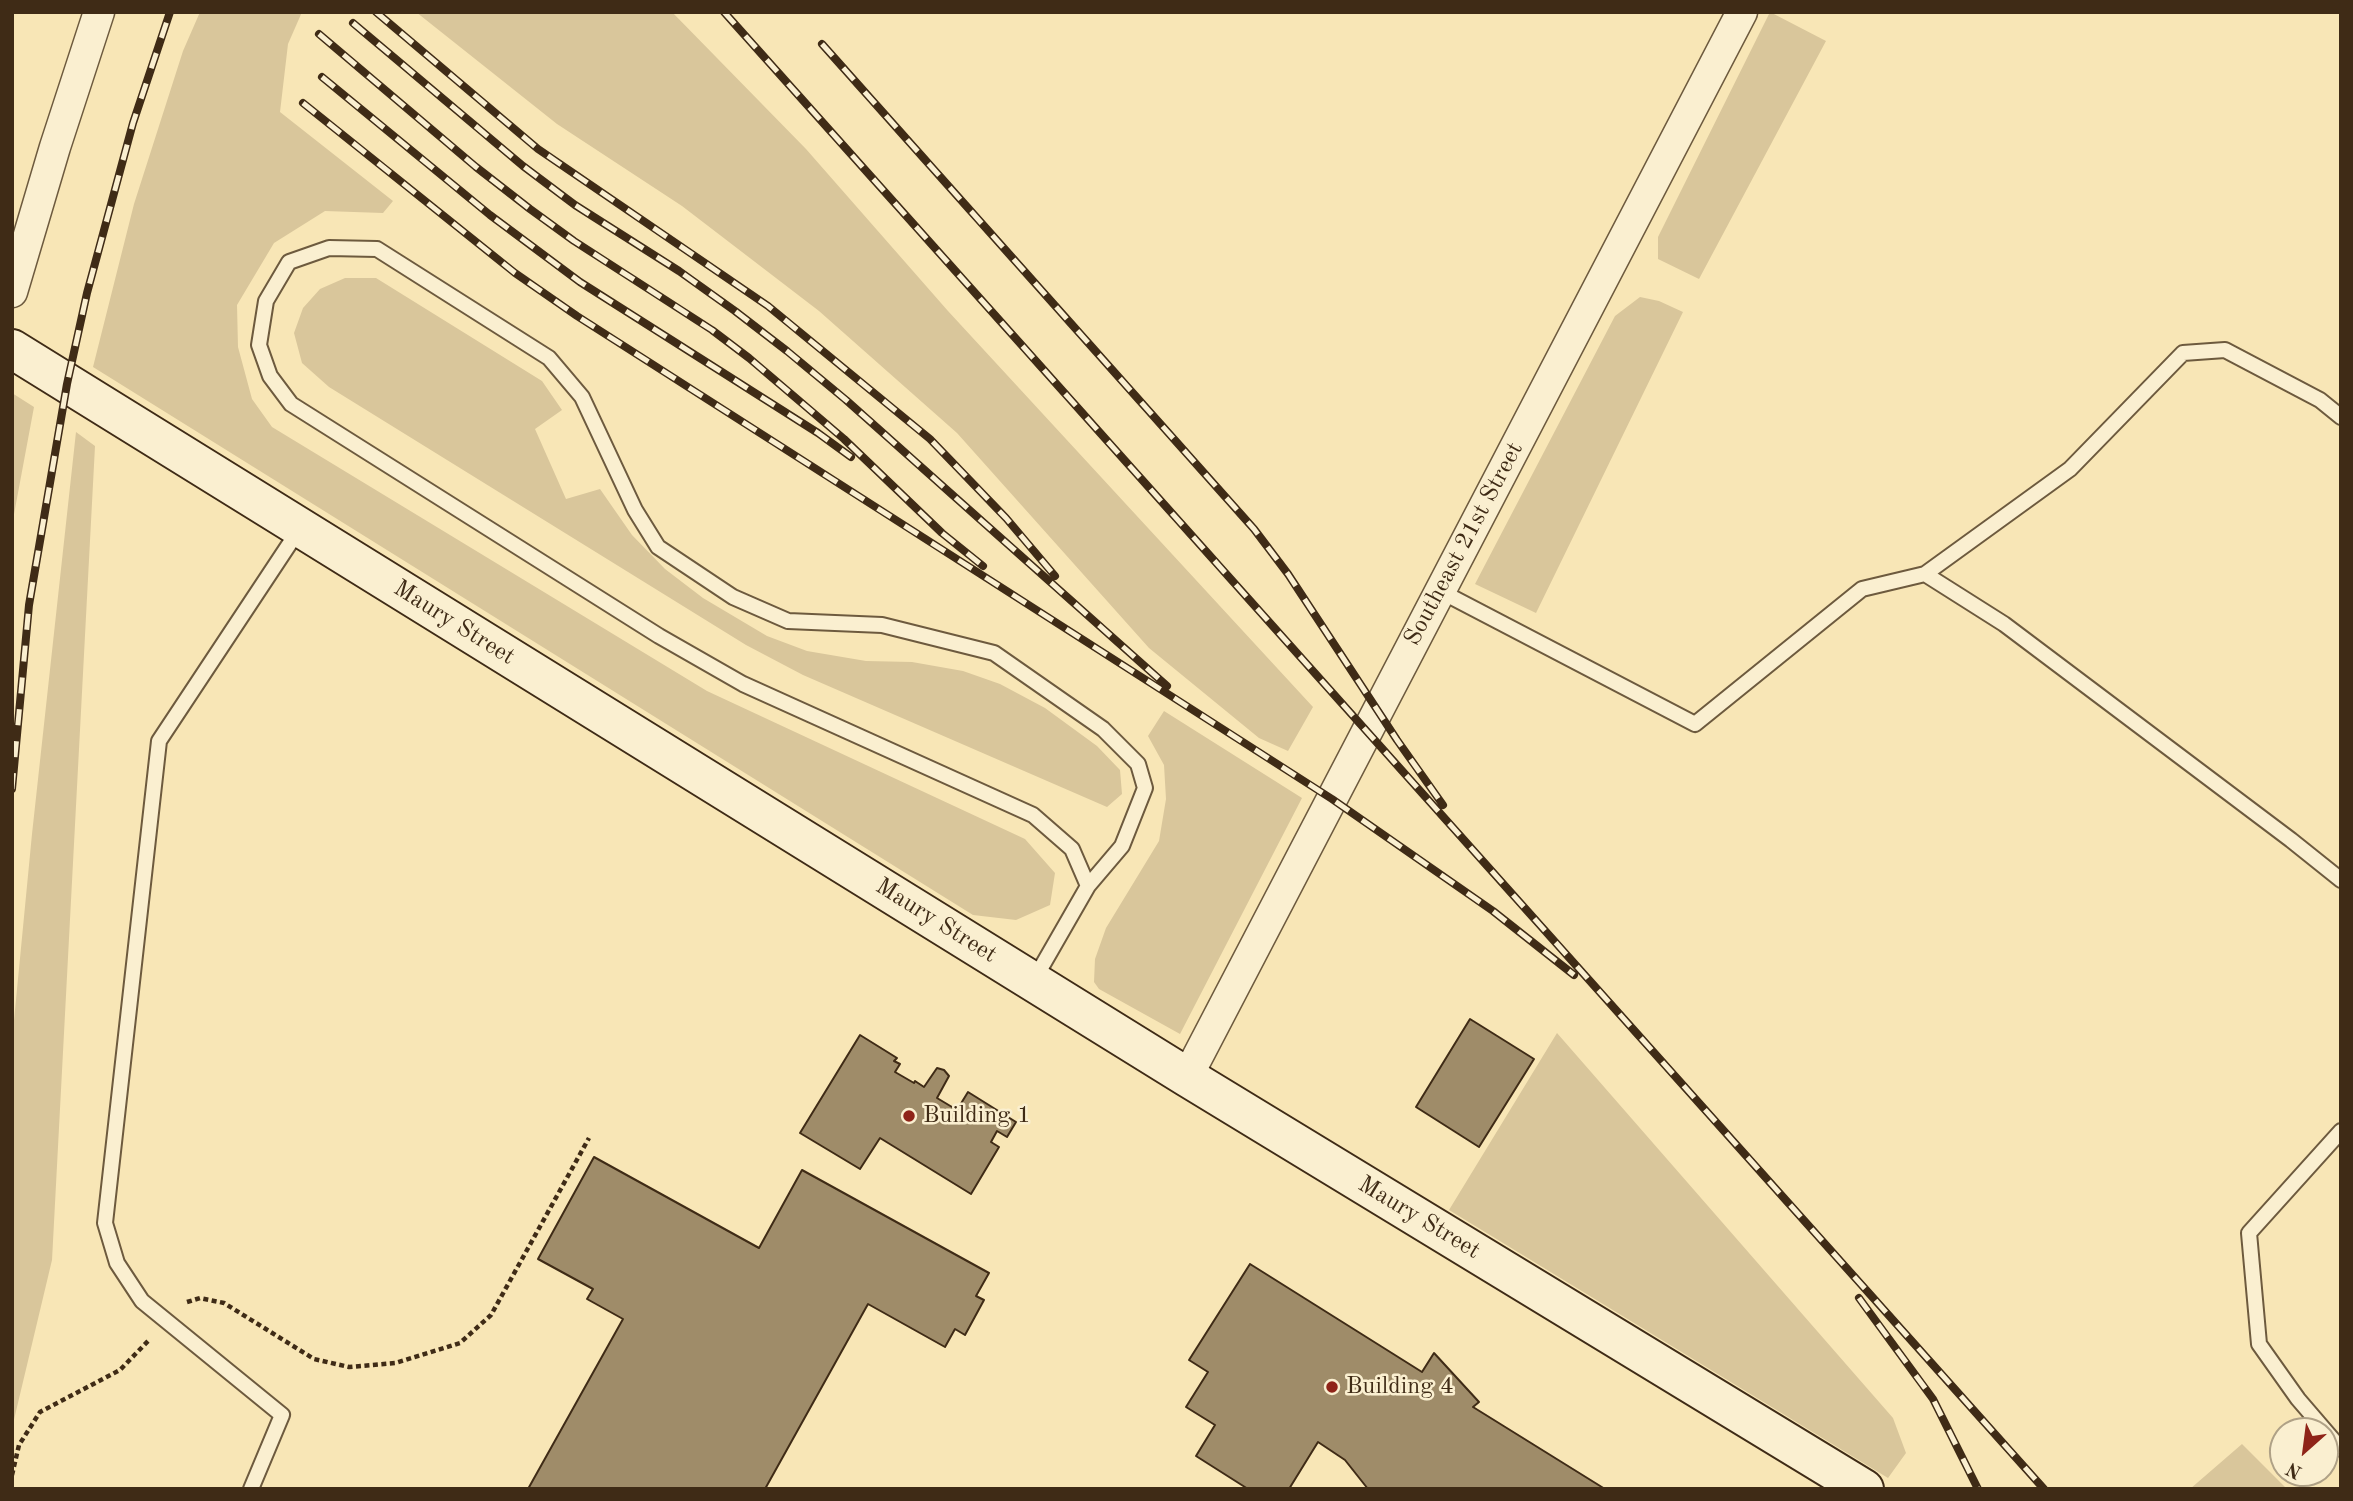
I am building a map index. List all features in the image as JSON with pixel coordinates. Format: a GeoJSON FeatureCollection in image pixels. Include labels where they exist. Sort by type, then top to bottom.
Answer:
{"type":"FeatureCollection","features":[{"type":"Feature","properties":{"kind":"main road","name":"Maury Street"},"geometry":{"type":"LineString","coordinates":[[12,349],[1187,1077],[1864,1489]]}},
{"type":"Feature","properties":{"kind":"street"},"geometry":{"type":"LineString","coordinates":[[12,292],[99,12]]}},
{"type":"Feature","properties":{"kind":"street","name":"Southeast 21st Street"},"geometry":{"type":"LineString","coordinates":[[1187,1077],[1742,12]]}},
{"type":"Feature","properties":{"kind":"lane"},"geometry":{"type":"LineString","coordinates":[[1033,982],[1088,887],[1122,846],[1144,788],[1139,764],[1103,729],[993,653],[882,625],[789,621],[733,597],[658,547],[635,510],[582,397],[549,358],[377,249],[329,248],[289,262],[267,302],[259,345],[270,376],[291,404],[659,636],[743,684],[1033,815],[1072,849],[1088,887]]}},
{"type":"Feature","properties":{"kind":"lane"},"geometry":{"type":"LineString","coordinates":[[1440,591],[1695,724],[1862,589],[1925,573],[2070,470],[2183,353],[2225,350],[2320,400],[2341,417]]}},
{"type":"Feature","properties":{"kind":"lane"},"geometry":{"type":"LineString","coordinates":[[251,1489],[282,1415],[142,1301],[117,1263],[105,1223],[159,741],[301,527]]}},
{"type":"Feature","properties":{"kind":"lane"},"geometry":{"type":"LineString","coordinates":[[1925,573],[2004,624],[2341,880]]}},
{"type":"Feature","properties":{"kind":"lane"},"geometry":{"type":"LineString","coordinates":[[2341,1131],[2249,1233],[2259,1343],[2298,1399],[2341,1449]]}},
{"type":"Feature","properties":{"kind":"path"},"geometry":{"type":"LineString","coordinates":[[12,1475],[19,1445],[40,1412],[120,1370],[183,1304],[200,1298],[224,1303],[314,1359],[349,1367],[395,1363],[460,1343],[491,1315],[589,1138]]}},
{"type":"Feature","properties":{"kind":"shaded area"},"geometry":{"type":"Polygon","coordinates":[[[200,12],[302,12],[288,44],[280,112],[393,201],[383,213],[325,211],[274,243],[237,305],[238,347],[252,399],[272,427],[707,691],[1025,839],[1055,873],[1050,905],[1016,920],[973,915],[93,367],[134,204],[183,51],[200,12]]]}},
{"type":"Feature","properties":{"kind":"shaded area"},"geometry":{"type":"Polygon","coordinates":[[[416,12],[672,12],[806,149],[948,311],[1313,707],[1288,751],[1259,738],[1149,648],[957,433],[819,311],[682,206],[557,124],[416,12]]]}},
{"type":"Feature","properties":{"kind":"shaded area"},"geometry":{"type":"Polygon","coordinates":[[[1770,12],[1826,41],[1699,279],[1658,259],[1658,237],[1770,12]]]}},
{"type":"Feature","properties":{"kind":"shaded area"},"geometry":{"type":"Polygon","coordinates":[[[345,278],[376,278],[542,381],[562,410],[535,429],[566,499],[600,489],[632,535],[665,569],[703,598],[767,636],[807,651],[866,661],[912,662],[963,671],[1000,684],[1045,708],[1097,746],[1120,770],[1122,794],[1107,807],[803,675],[746,645],[329,387],[302,363],[294,333],[303,308],[320,289],[345,278]]]}},
{"type":"Feature","properties":{"kind":"shaded area"},"geometry":{"type":"Polygon","coordinates":[[[1640,297],[1659,301],[1683,312],[1536,613],[1475,584],[1615,316],[1640,297]]]}},
{"type":"Feature","properties":{"kind":"shaded area"},"geometry":{"type":"Polygon","coordinates":[[[12,393],[34,407],[12,525],[12,393]]]}},
{"type":"Feature","properties":{"kind":"shaded area"},"geometry":{"type":"Polygon","coordinates":[[[76,432],[95,446],[52,1260],[12,1428],[12,1041],[76,432]]]}},
{"type":"Feature","properties":{"kind":"shaded area"},"geometry":{"type":"Polygon","coordinates":[[[1164,711],[1302,798],[1180,1034],[1099,989],[1094,982],[1095,959],[1106,928],[1159,841],[1166,799],[1164,765],[1148,736],[1164,711]]]}},
{"type":"Feature","properties":{"kind":"shaded area"},"geometry":{"type":"Polygon","coordinates":[[[1557,1033],[1893,1418],[1906,1453],[1888,1478],[1449,1210],[1557,1033]]]}},
{"type":"Feature","properties":{"kind":"shaded area"},"geometry":{"type":"Polygon","coordinates":[[[2242,1444],[2269,1471],[2269,1487],[2287,1489],[2190,1489],[2242,1444]]]}},
{"type":"Feature","properties":{"kind":"building"},"geometry":{"type":"Polygon","coordinates":[[[1470,1019],[1534,1059],[1479,1147],[1416,1107],[1470,1019]]]}},
{"type":"Feature","properties":{"kind":"building","name":"Building 1"},"geometry":{"type":"Polygon","coordinates":[[[860,1035],[897,1058],[894,1061],[900,1064],[895,1072],[914,1083],[915,1081],[924,1087],[937,1068],[944,1070],[949,1076],[937,1098],[957,1110],[968,1092],[1016,1122],[1007,1137],[997,1131],[991,1142],[999,1147],[971,1194],[880,1138],[860,1169],[800,1133],[860,1035]]]}},
{"type":"Feature","properties":{"kind":"building"},"geometry":{"type":"Polygon","coordinates":[[[594,1157],[759,1248],[802,1170],[989,1273],[976,1296],[984,1300],[965,1335],[955,1329],[945,1347],[868,1304],[765,1489],[528,1489],[623,1319],[587,1299],[593,1289],[538,1259],[594,1157]]]}},
{"type":"Feature","properties":{"kind":"building","name":"Building 4"},"geometry":{"type":"Polygon","coordinates":[[[1250,1264],[1422,1372],[1434,1353],[1479,1402],[1473,1407],[1605,1489],[1368,1489],[1345,1460],[1318,1442],[1289,1489],[1248,1489],[1196,1456],[1215,1425],[1186,1407],[1208,1372],[1189,1360],[1250,1264]]]}},
{"type":"Feature","properties":{"kind":"railway"},"geometry":{"type":"LineString","coordinates":[[12,789],[29,605],[67,384],[87,293],[133,123],[170,12]]}},
{"type":"Feature","properties":{"kind":"railway"},"geometry":{"type":"LineString","coordinates":[[376,12],[538,149],[768,306],[930,439],[1006,518],[1055,576]]}},
{"type":"Feature","properties":{"kind":"railway"},"geometry":{"type":"LineString","coordinates":[[724,12],[2044,1489]]}},
{"type":"Feature","properties":{"kind":"railway"},"geometry":{"type":"LineString","coordinates":[[353,23],[523,166],[575,205],[679,271],[787,351],[846,400],[1167,686]]}},
{"type":"Feature","properties":{"kind":"railway"},"geometry":{"type":"LineString","coordinates":[[319,34],[476,167],[530,209],[574,241],[712,330],[749,358],[844,439],[942,533],[983,566]]}},
{"type":"Feature","properties":{"kind":"railway"},"geometry":{"type":"LineString","coordinates":[[822,44],[1254,529],[1288,574],[1443,805]]}},
{"type":"Feature","properties":{"kind":"railway"},"geometry":{"type":"LineString","coordinates":[[322,77],[490,215],[580,282],[818,433],[851,457]]}},
{"type":"Feature","properties":{"kind":"railway"},"geometry":{"type":"LineString","coordinates":[[303,103],[515,273],[577,316],[1332,799],[1493,911],[1574,975]]}},
{"type":"Feature","properties":{"kind":"railway"},"geometry":{"type":"LineString","coordinates":[[1859,1298],[1933,1399],[1978,1489]]}},
{"type":"Feature","properties":{"kind":"place","name":"Building 1"},"geometry":{"type":"Point","coordinates":[909,1116]}},
{"type":"Feature","properties":{"kind":"place","name":"Building 4"},"geometry":{"type":"Point","coordinates":[1332,1387]}}]}
